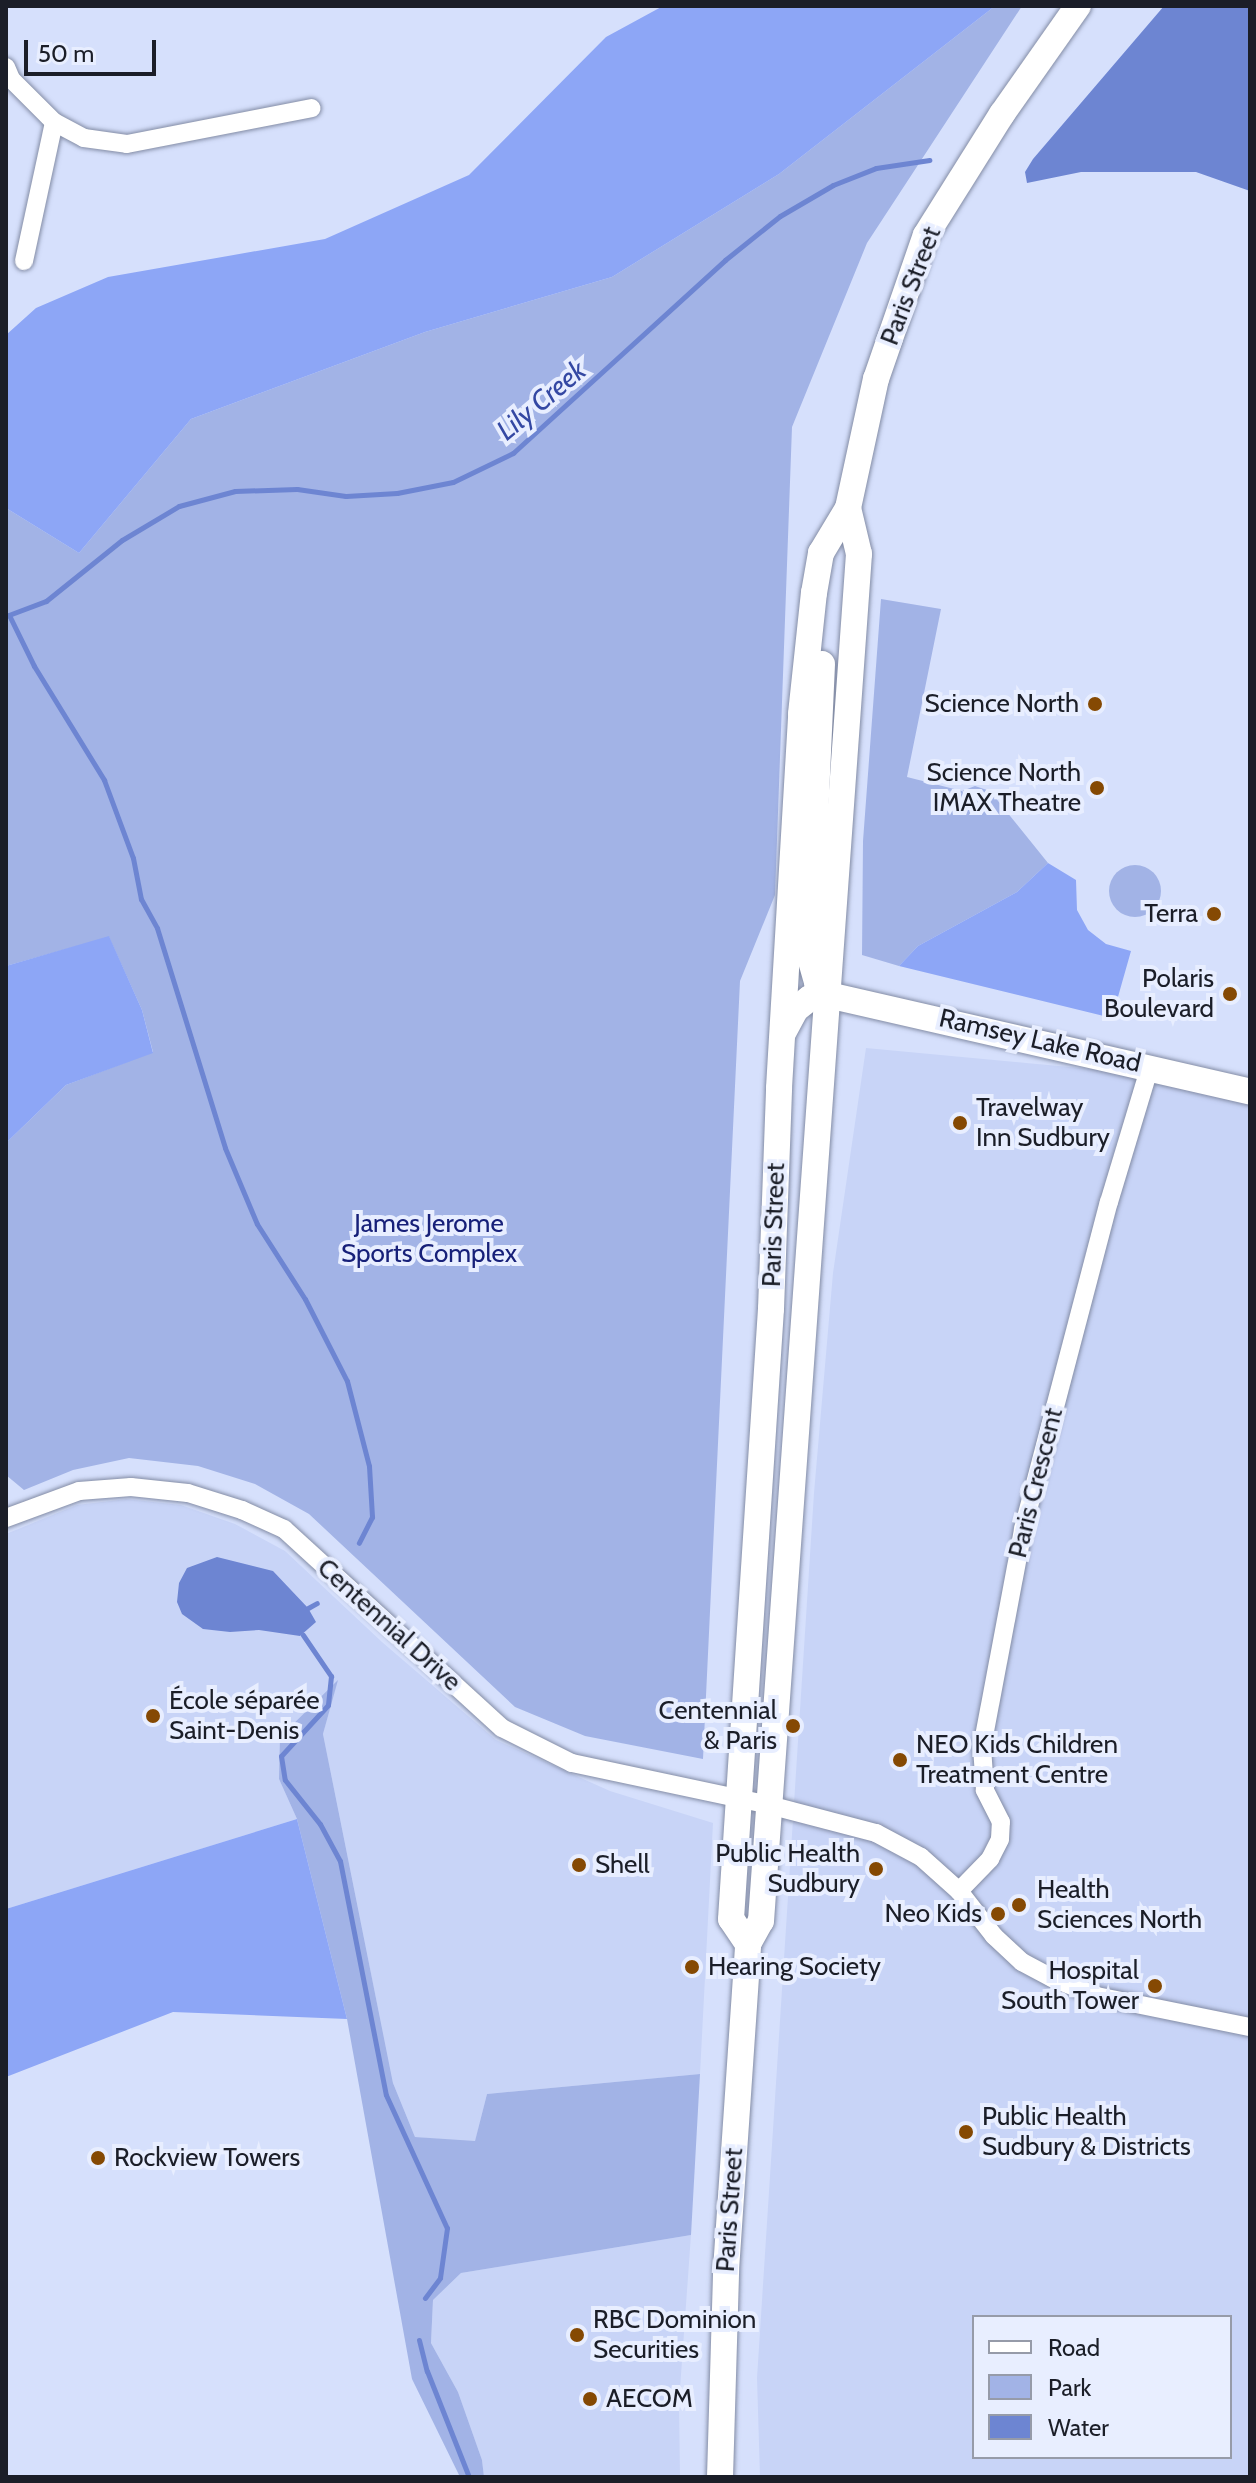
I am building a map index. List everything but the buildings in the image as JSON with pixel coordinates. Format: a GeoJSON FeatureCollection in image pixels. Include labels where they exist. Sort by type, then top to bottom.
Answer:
{"type":"FeatureCollection","features":[{"type":"Feature","properties":{"kind":"main road","name":"Paris Street"},"geometry":{"type":"LineString","coordinates":[[748,1944],[731,1919],[771,1309],[782,1034],[805,657],[821,553],[848,508],[876,379],[926,235],[1002,114],[1078,6]]}},
{"type":"Feature","properties":{"kind":"main road","name":"Paris Street"},"geometry":{"type":"LineString","coordinates":[[720,2477],[726,2270],[748,1944],[761,1921],[859,554],[848,508]]}},
{"type":"Feature","properties":{"kind":"main road"},"geometry":{"type":"LineString","coordinates":[[821,553],[822,673],[809,954],[817,982],[828,995]]}},
{"type":"Feature","properties":{"kind":"main road"},"geometry":{"type":"LineString","coordinates":[[782,1034],[795,1010],[810,998],[828,995]]}},
{"type":"Feature","properties":{"kind":"main road","name":"Ramsey Lake Road"},"geometry":{"type":"LineString","coordinates":[[828,995],[1150,1066],[1250,1092]]}},
{"type":"Feature","properties":{"kind":"street"},"geometry":{"type":"LineString","coordinates":[[6,67],[11,79],[54,122],[84,138],[127,144],[312,108]]}},
{"type":"Feature","properties":{"kind":"street"},"geometry":{"type":"LineString","coordinates":[[24,261],[54,122]]}},
{"type":"Feature","properties":{"kind":"street","name":"Paris Crescent"},"geometry":{"type":"LineString","coordinates":[[959,1891],[990,1859],[1000,1839],[1001,1822],[985,1790],[982,1747],[1023,1529],[1109,1202],[1150,1066]]}},
{"type":"Feature","properties":{"kind":"street","name":"Centennial Drive"},"geometry":{"type":"LineString","coordinates":[[6,1518],[79,1491],[131,1487],[188,1493],[242,1510],[284,1529],[502,1728],[572,1763],[769,1805]]}},
{"type":"Feature","properties":{"kind":"street"},"geometry":{"type":"LineString","coordinates":[[769,1805],[876,1833],[921,1857],[959,1891],[994,1936],[1022,1962],[1052,1978],[1097,1996],[1250,2027]]}},
{"type":"Feature","properties":{"kind":"shaded area"},"geometry":{"type":"Polygon","coordinates":[[[663,6],[995,6],[779,174],[612,277],[425,332],[191,419],[79,553],[6,508],[6,335],[36,308],[108,277],[325,239],[469,175],[606,37],[663,6]]]}},
{"type":"Feature","properties":{"kind":"shaded area"},"geometry":{"type":"Polygon","coordinates":[[[1048,863],[1076,880],[1077,910],[1088,930],[1106,944],[1131,951],[1112,1018],[899,966],[918,946],[1017,892],[1048,863]]]}},
{"type":"Feature","properties":{"kind":"shaded area"},"geometry":{"type":"Polygon","coordinates":[[[109,936],[142,1010],[153,1053],[66,1085],[6,1143],[6,966],[109,936]]]}},
{"type":"Feature","properties":{"kind":"shaded area","name":"Health Sciences North"},"geometry":{"type":"Polygon","coordinates":[[[866,1048],[1132,1073],[1250,1100],[1250,2477],[760,2477],[757,2378],[814,1493],[833,1273],[866,1048]]]}},
{"type":"Feature","properties":{"kind":"shaded area"},"geometry":{"type":"Polygon","coordinates":[[[127,1499],[181,1505],[235,1524],[285,1551],[382,1642],[496,1740],[610,1791],[713,1823],[700,2074],[487,2094],[475,2142],[415,2137],[393,2083],[323,1734],[337,1681],[279,1779],[297,1819],[6,1909],[6,1534],[77,1505],[127,1499]]]}},
{"type":"Feature","properties":{"kind":"shaded area"},"geometry":{"type":"Polygon","coordinates":[[[297,1819],[347,2019],[173,2012],[6,2077],[6,1909],[297,1819]]]}},
{"type":"Feature","properties":{"kind":"shaded area"},"geometry":{"type":"Polygon","coordinates":[[[691,2235],[679,2403],[680,2477],[484,2477],[482,2460],[458,2392],[431,2343],[433,2300],[461,2273],[691,2235]]]}},
{"type":"Feature","properties":{"kind":"green space","name":"James Jerome Sports Complex"},"geometry":{"type":"Polygon","coordinates":[[[995,6],[1022,6],[867,243],[792,427],[775,895],[740,981],[703,1759],[585,1736],[515,1707],[309,1514],[255,1484],[198,1466],[129,1458],[73,1470],[24,1490],[6,1475],[6,1143],[66,1085],[153,1052],[142,1010],[109,937],[6,966],[6,508],[79,553],[191,419],[425,332],[612,277],[779,174],[995,6]]]}},
{"type":"Feature","properties":{"kind":"green space"},"geometry":{"type":"Polygon","coordinates":[[[881,599],[941,609],[907,777],[962,791],[975,786],[990,791],[1048,863],[1017,892],[918,946],[899,966],[862,955],[863,841],[881,599]]]}},
{"type":"Feature","properties":{"kind":"green space"},"geometry":{"type":"Polygon","coordinates":[[[1135,865],[1153,873],[1161,891],[1153,909],[1135,917],[1117,909],[1109,891],[1117,873],[1135,865]]]}},
{"type":"Feature","properties":{"kind":"green space"},"geometry":{"type":"Polygon","coordinates":[[[338,1680],[323,1734],[393,2083],[415,2137],[475,2141],[487,2094],[700,2074],[691,2235],[461,2273],[433,2300],[431,2343],[458,2392],[482,2460],[484,2477],[460,2477],[412,2379],[347,2019],[297,1819],[279,1779],[280,1737],[338,1680]]]}},
{"type":"Feature","properties":{"kind":"water"},"geometry":{"type":"Polygon","coordinates":[[[1164,6],[1250,6],[1250,191],[1196,172],[1081,172],[1027,183],[1025,172],[1033,159],[1164,6]]]}},
{"type":"Feature","properties":{"kind":"water"},"geometry":{"type":"Polygon","coordinates":[[[217,1557],[273,1571],[308,1608],[316,1622],[300,1636],[259,1630],[230,1632],[203,1629],[182,1614],[177,1602],[179,1583],[187,1568],[217,1557]]]}},
{"type":"Feature","properties":{"kind":"waterway","name":"Lily Creek"},"geometry":{"type":"LineString","coordinates":[[6,616],[46,601],[122,540],[179,506],[235,491],[297,489],[346,496],[397,493],[453,482],[513,453],[725,260],[780,216],[833,185],[876,168],[929,160]]}},
{"type":"Feature","properties":{"kind":"waterway"},"geometry":{"type":"LineString","coordinates":[[9,615],[34,666],[104,780],[133,858],[141,899],[157,928],[225,1148],[257,1224],[305,1299],[347,1381],[369,1466],[372,1517],[359,1543]]}},
{"type":"Feature","properties":{"kind":"waterway"},"geometry":{"type":"LineString","coordinates":[[308,1608],[317,1603]]}},
{"type":"Feature","properties":{"kind":"waterway"},"geometry":{"type":"LineString","coordinates":[[303,1635],[331,1676],[328,1705],[281,1756],[285,1780],[320,1824],[340,1861],[386,2095],[447,2228],[440,2278],[425,2298]]}},
{"type":"Feature","properties":{"kind":"waterway"},"geometry":{"type":"LineString","coordinates":[[419,2340],[427,2371],[469,2477]]}},
{"type":"Feature","properties":{"kind":"place","name":"Science North"},"geometry":{"type":"Point","coordinates":[1095,704]}},
{"type":"Feature","properties":{"kind":"place","name":"Science North IMAX Theatre"},"geometry":{"type":"Point","coordinates":[1097,788]}},
{"type":"Feature","properties":{"kind":"place","name":"Terra"},"geometry":{"type":"Point","coordinates":[1214,914]}},
{"type":"Feature","properties":{"kind":"place","name":"Polaris Boulevard"},"geometry":{"type":"Point","coordinates":[1230,994]}},
{"type":"Feature","properties":{"kind":"place","name":"Travelway Inn Sudbury"},"geometry":{"type":"Point","coordinates":[960,1123]}},
{"type":"Feature","properties":{"kind":"place","name":"École séparée Saint-Denis"},"geometry":{"type":"Point","coordinates":[153,1716]}},
{"type":"Feature","properties":{"kind":"place","name":"Centennial & Paris"},"geometry":{"type":"Point","coordinates":[793,1726]}},
{"type":"Feature","properties":{"kind":"place","name":"NEO Kids Children Treatment Centre"},"geometry":{"type":"Point","coordinates":[900,1760]}},
{"type":"Feature","properties":{"kind":"place","name":"Shell"},"geometry":{"type":"Point","coordinates":[579,1865]}},
{"type":"Feature","properties":{"kind":"place","name":"Public Health Sudbury"},"geometry":{"type":"Point","coordinates":[876,1869]}},
{"type":"Feature","properties":{"kind":"place","name":"Health Sciences North"},"geometry":{"type":"Point","coordinates":[1019,1905]}},
{"type":"Feature","properties":{"kind":"place","name":"Neo Kids"},"geometry":{"type":"Point","coordinates":[998,1914]}},
{"type":"Feature","properties":{"kind":"place","name":"Hearing Society"},"geometry":{"type":"Point","coordinates":[692,1967]}},
{"type":"Feature","properties":{"kind":"place","name":"Hospital South Tower"},"geometry":{"type":"Point","coordinates":[1155,1986]}},
{"type":"Feature","properties":{"kind":"place","name":"Public Health Sudbury & Districts"},"geometry":{"type":"Point","coordinates":[966,2132]}},
{"type":"Feature","properties":{"kind":"place","name":"Rockview Towers"},"geometry":{"type":"Point","coordinates":[98,2158]}},
{"type":"Feature","properties":{"kind":"place","name":"RBC Dominion Securities"},"geometry":{"type":"Point","coordinates":[577,2335]}},
{"type":"Feature","properties":{"kind":"place","name":"AECOM"},"geometry":{"type":"Point","coordinates":[590,2399]}}]}
